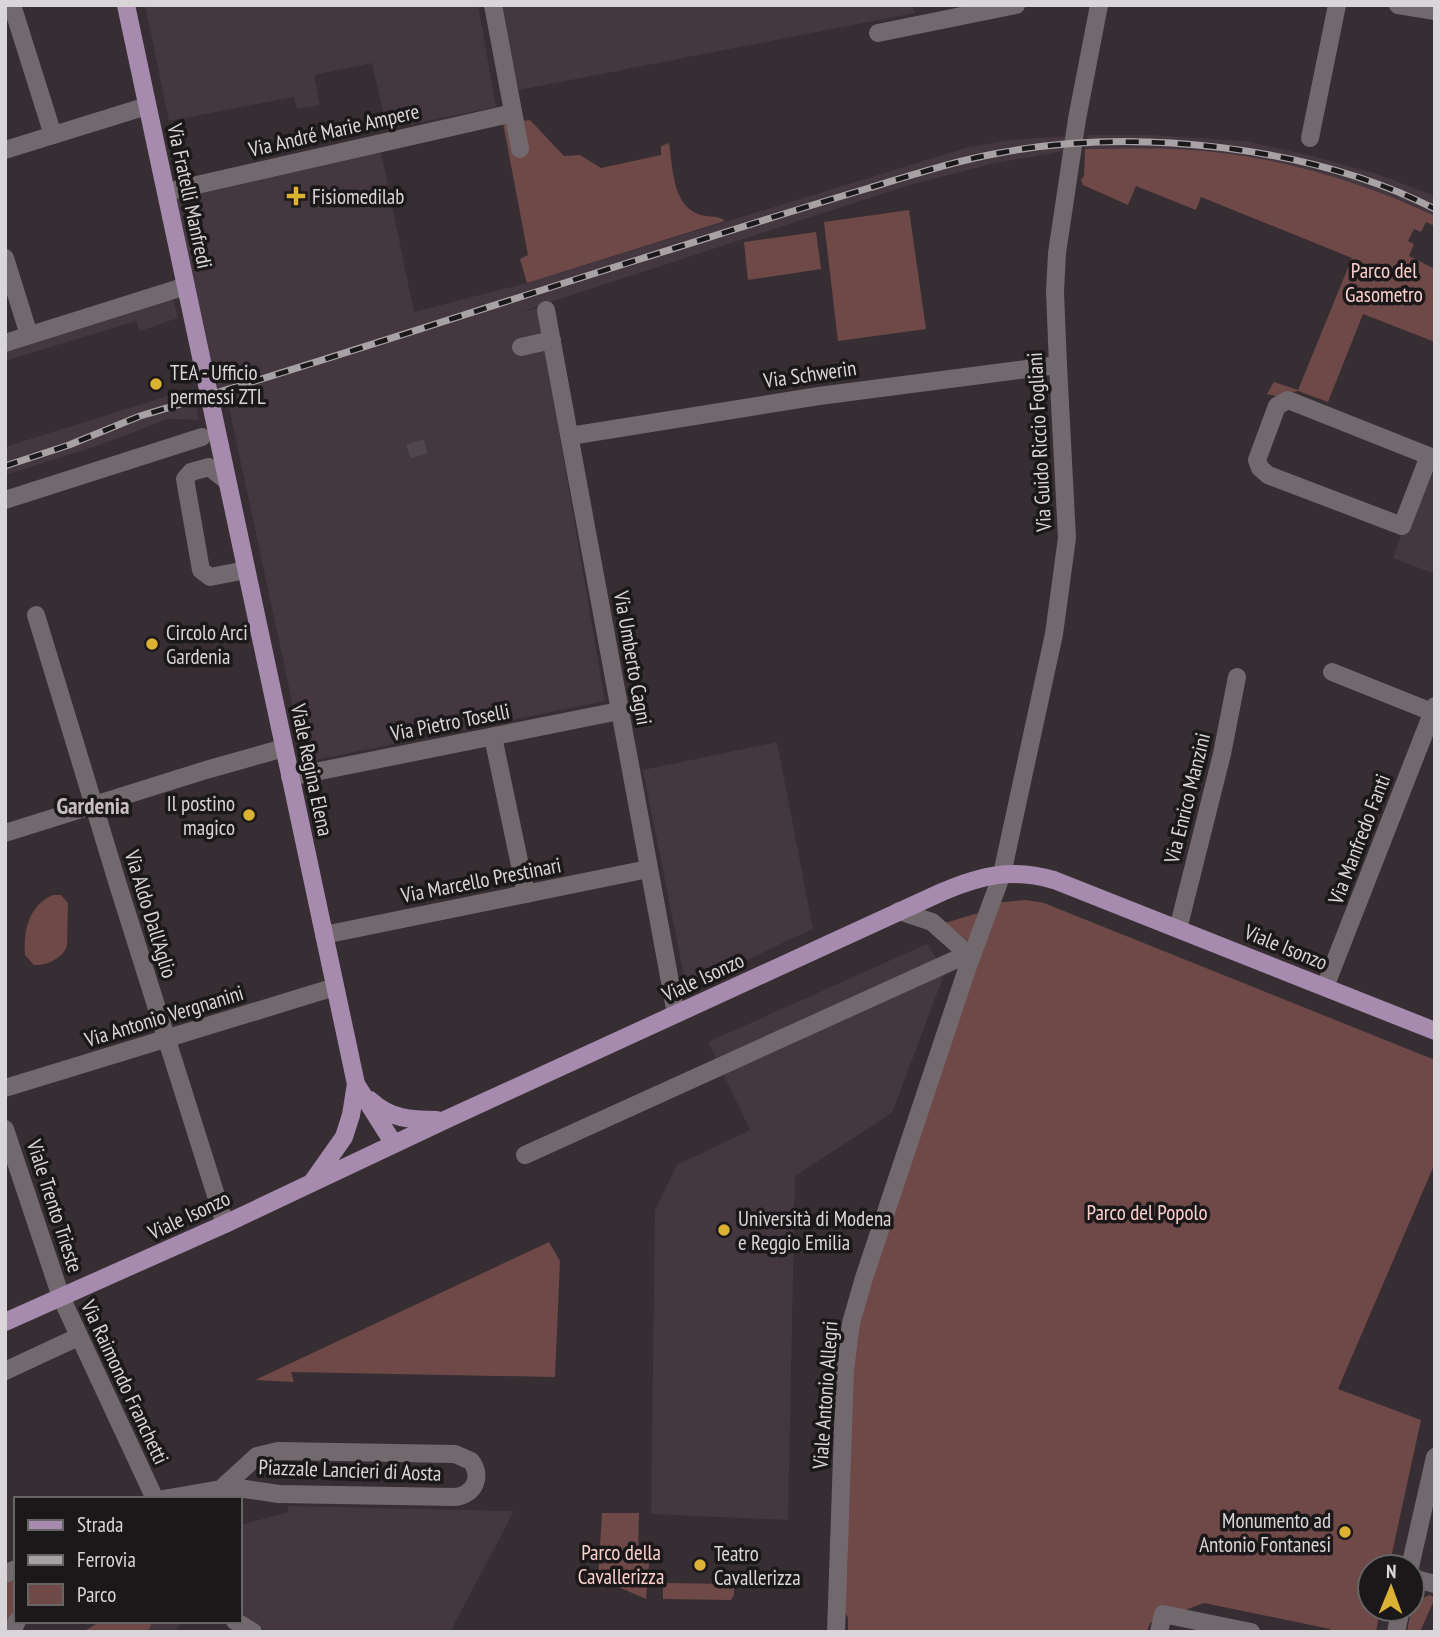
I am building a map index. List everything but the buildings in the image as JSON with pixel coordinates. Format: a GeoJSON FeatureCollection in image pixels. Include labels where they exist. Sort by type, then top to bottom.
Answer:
{"type":"FeatureCollection","features":[{"type":"Feature","properties":{"kind":"main road","name":"Via Fratelli Manfredi"},"geometry":{"type":"LineString","coordinates":[[126,5],[209,396]]}},
{"type":"Feature","properties":{"kind":"main road","name":"Viale Regina Elena"},"geometry":{"type":"LineString","coordinates":[[209,396],[356,1084],[394,1144]]}},
{"type":"Feature","properties":{"kind":"main road","name":"Viale Isonzo"},"geometry":{"type":"LineString","coordinates":[[5,1322],[225,1224],[444,1120],[973,879],[1002,874],[1035,875],[1054,880],[1435,1031]]}},
{"type":"Feature","properties":{"kind":"main road"},"geometry":{"type":"LineString","coordinates":[[356,1084],[383,1111],[400,1118],[444,1120]]}},
{"type":"Feature","properties":{"kind":"main road"},"geometry":{"type":"LineString","coordinates":[[313,1182],[344,1137],[356,1084]]}},
{"type":"Feature","properties":{"kind":"street"},"geometry":{"type":"LineString","coordinates":[[12,5],[53,135]]}},
{"type":"Feature","properties":{"kind":"street"},"geometry":{"type":"LineString","coordinates":[[493,5],[520,149]]}},
{"type":"Feature","properties":{"kind":"street"},"geometry":{"type":"LineString","coordinates":[[878,33],[1016,5]]}},
{"type":"Feature","properties":{"kind":"street","name":"Via Guido Riccio Fogliani"},"geometry":{"type":"LineString","coordinates":[[1002,874],[1044,684],[1064,573],[1067,538],[1055,292],[1057,253],[1077,119],[1099,5]]}},
{"type":"Feature","properties":{"kind":"street"},"geometry":{"type":"LineString","coordinates":[[1310,138],[1337,5]]}},
{"type":"Feature","properties":{"kind":"street"},"geometry":{"type":"LineString","coordinates":[[1398,5],[1435,12]]}},
{"type":"Feature","properties":{"kind":"street"},"geometry":{"type":"LineString","coordinates":[[5,150],[147,106]]}},
{"type":"Feature","properties":{"kind":"street","name":"Via André Marie Ampere"},"geometry":{"type":"LineString","coordinates":[[166,192],[513,113]]}},
{"type":"Feature","properties":{"kind":"street"},"geometry":{"type":"LineString","coordinates":[[5,258],[29,335]]}},
{"type":"Feature","properties":{"kind":"street"},"geometry":{"type":"LineString","coordinates":[[5,343],[186,286]]}},
{"type":"Feature","properties":{"kind":"street","name":"Via Umberto Cagni"},"geometry":{"type":"LineString","coordinates":[[546,310],[676,1014]]}},
{"type":"Feature","properties":{"kind":"street"},"geometry":{"type":"LineString","coordinates":[[521,347],[552,340]]}},
{"type":"Feature","properties":{"kind":"street","name":"Via Schwerin"},"geometry":{"type":"LineString","coordinates":[[570,436],[895,385],[1058,365]]}},
{"type":"Feature","properties":{"kind":"street"},"geometry":{"type":"LineString","coordinates":[[1288,400],[1432,458],[1402,526],[1268,475],[1259,468],[1257,460],[1277,406],[1288,400]]}},
{"type":"Feature","properties":{"kind":"street"},"geometry":{"type":"LineString","coordinates":[[5,500],[202,437]]}},
{"type":"Feature","properties":{"kind":"street"},"geometry":{"type":"LineString","coordinates":[[227,481],[209,467],[191,472],[186,479],[201,570],[210,577],[246,570]]}},
{"type":"Feature","properties":{"kind":"street","name":"Via Aldo Dall'Aglio"},"geometry":{"type":"LineString","coordinates":[[36,615],[225,1224]]}},
{"type":"Feature","properties":{"kind":"street"},"geometry":{"type":"LineString","coordinates":[[1332,672],[1434,709]]}},
{"type":"Feature","properties":{"kind":"street","name":"Via Enrico Manzini"},"geometry":{"type":"LineString","coordinates":[[1178,929],[1222,754],[1237,677]]}},
{"type":"Feature","properties":{"kind":"street","name":"Via Manfredo Fanti"},"geometry":{"type":"LineString","coordinates":[[1325,987],[1434,709]]}},
{"type":"Feature","properties":{"kind":"street","name":"Via Pietro Toselli"},"geometry":{"type":"LineString","coordinates":[[290,777],[620,711]]}},
{"type":"Feature","properties":{"kind":"street"},"geometry":{"type":"LineString","coordinates":[[493,737],[526,894]]}},
{"type":"Feature","properties":{"kind":"street"},"geometry":{"type":"LineString","coordinates":[[5,833],[284,748]]}},
{"type":"Feature","properties":{"kind":"street","name":"Via Marcello Prestinari"},"geometry":{"type":"LineString","coordinates":[[324,935],[648,869]]}},
{"type":"Feature","properties":{"kind":"street","name":"Viale Antonio Allegri"},"geometry":{"type":"LineString","coordinates":[[836,1632],[845,1370],[851,1323],[967,961],[1002,874]]}},
{"type":"Feature","properties":{"kind":"street"},"geometry":{"type":"LineString","coordinates":[[525,1155],[967,961],[932,922],[899,911]]}},
{"type":"Feature","properties":{"kind":"street","name":"Via Antonio Vergnanini"},"geometry":{"type":"LineString","coordinates":[[5,1088],[335,988]]}},
{"type":"Feature","properties":{"kind":"street","name":"Viale Trento Trieste"},"geometry":{"type":"LineString","coordinates":[[5,1129],[61,1297]]}},
{"type":"Feature","properties":{"kind":"street","name":"Via Raimondo Franchetti"},"geometry":{"type":"LineString","coordinates":[[61,1297],[74,1339],[152,1497]]}},
{"type":"Feature","properties":{"kind":"street"},"geometry":{"type":"LineString","coordinates":[[5,1371],[74,1339]]}},
{"type":"Feature","properties":{"kind":"street","name":"Piazzale Lancieri di Aosta"},"geometry":{"type":"LineString","coordinates":[[175,1497],[221,1489],[245,1489],[279,1494],[455,1497],[466,1494],[473,1488],[477,1472],[467,1458],[455,1454],[278,1451],[257,1456],[221,1489]]}},
{"type":"Feature","properties":{"kind":"street"},"geometry":{"type":"LineString","coordinates":[[1413,1553],[1435,1457]]}},
{"type":"Feature","properties":{"kind":"street"},"geometry":{"type":"LineString","coordinates":[[1416,1536],[1435,1541]]}},
{"type":"Feature","properties":{"kind":"street"},"geometry":{"type":"LineString","coordinates":[[1159,1632],[1163,1614],[1251,1632]]}},
{"type":"Feature","properties":{"kind":"shaded area"},"geometry":{"type":"Polygon","coordinates":[[[145,5],[478,5],[496,107],[387,129],[372,63],[314,75],[320,105],[297,109],[294,97],[169,121],[145,5]]]}},
{"type":"Feature","properties":{"kind":"shaded area"},"geometry":{"type":"Polygon","coordinates":[[[493,5],[913,5],[914,13],[509,92],[493,5]]]}},
{"type":"Feature","properties":{"kind":"shaded area"},"geometry":{"type":"Polygon","coordinates":[[[1088,135],[1151,135],[1245,141],[1312,156],[1377,174],[1435,196],[1435,216],[1328,175],[1287,165],[1172,149],[1085,149],[1088,135]]]}},
{"type":"Feature","properties":{"kind":"shaded area"},"geometry":{"type":"Polygon","coordinates":[[[1071,136],[1071,150],[995,163],[906,186],[520,312],[538,308],[605,701],[305,762],[228,403],[228,390],[209,396],[166,193],[379,143],[414,312],[527,283],[969,147],[1010,140],[1071,136]]]}},
{"type":"Feature","properties":{"kind":"shaded area"},"geometry":{"type":"Polygon","coordinates":[[[172,295],[178,318],[140,331],[136,321],[5,361],[5,350],[172,295]]]}},
{"type":"Feature","properties":{"kind":"shaded area"},"geometry":{"type":"Polygon","coordinates":[[[193,388],[199,420],[168,419],[94,447],[5,475],[5,447],[193,388]]]}},
{"type":"Feature","properties":{"kind":"shaded area"},"geometry":{"type":"Polygon","coordinates":[[[1429,460],[1435,463],[1435,574],[1393,558],[1429,460]]]}},
{"type":"Feature","properties":{"kind":"shaded area"},"geometry":{"type":"Polygon","coordinates":[[[777,742],[813,929],[689,987],[685,981],[643,770],[777,742]]]}},
{"type":"Feature","properties":{"kind":"shaded area","name":"Università di Modena e Reggio Emilia"},"geometry":{"type":"Polygon","coordinates":[[[927,944],[945,972],[892,1113],[795,1176],[788,1520],[651,1514],[655,1210],[677,1165],[750,1130],[708,1042],[927,944]]]}},
{"type":"Feature","properties":{"kind":"shaded area"},"geometry":{"type":"Polygon","coordinates":[[[288,1506],[514,1511],[450,1632],[269,1632],[242,1616],[242,1524],[288,1512],[288,1506]]]}},
{"type":"Feature","properties":{"kind":"shaded area"},"geometry":{"type":"Polygon","coordinates":[[[98,1623],[180,1623],[176,1632],[83,1632],[98,1623]]]}},
{"type":"Feature","properties":{"kind":"green space"},"geometry":{"type":"Polygon","coordinates":[[[530,120],[564,156],[580,155],[601,168],[661,155],[661,146],[669,143],[675,184],[683,202],[698,214],[725,221],[527,283],[520,259],[528,255],[503,123],[530,120]]]}},
{"type":"Feature","properties":{"kind":"green space","name":"Parco del Gasometro"},"geometry":{"type":"Polygon","coordinates":[[[1085,149],[1205,151],[1273,161],[1339,178],[1435,216],[1435,226],[1426,222],[1421,232],[1414,229],[1408,241],[1414,244],[1409,256],[1435,269],[1435,342],[1363,314],[1328,402],[1298,391],[1275,396],[1267,394],[1274,382],[1298,390],[1352,258],[1201,197],[1196,210],[1136,186],[1128,205],[1083,185],[1081,180],[1084,176],[1085,149]]]}},
{"type":"Feature","properties":{"kind":"green space"},"geometry":{"type":"Polygon","coordinates":[[[909,210],[926,329],[838,341],[824,222],[909,210]]]}},
{"type":"Feature","properties":{"kind":"green space"},"geometry":{"type":"Polygon","coordinates":[[[816,232],[821,269],[748,280],[744,242],[816,232]]]}},
{"type":"Feature","properties":{"kind":"green space"},"geometry":{"type":"Polygon","coordinates":[[[53,895],[61,895],[68,903],[67,946],[54,960],[34,965],[25,955],[29,920],[38,905],[53,895]]]}},
{"type":"Feature","properties":{"kind":"green space","name":"Parco del Popolo"},"geometry":{"type":"Polygon","coordinates":[[[1026,900],[1044,903],[1435,1060],[1435,1163],[1338,1389],[1421,1420],[1392,1553],[1356,1553],[1356,1623],[1378,1623],[1376,1632],[1330,1632],[1330,1629],[1204,1603],[1150,1623],[1147,1632],[848,1632],[848,1618],[837,1596],[851,1323],[991,903],[1026,900]]]}},
{"type":"Feature","properties":{"kind":"green space"},"geometry":{"type":"Polygon","coordinates":[[[978,913],[969,942],[945,923],[978,913]]]}},
{"type":"Feature","properties":{"kind":"green space"},"geometry":{"type":"Polygon","coordinates":[[[549,1242],[560,1261],[555,1377],[291,1372],[294,1382],[255,1380],[549,1242]]]}},
{"type":"Feature","properties":{"kind":"green space","name":"Parco della Cavallerizza"},"geometry":{"type":"Polygon","coordinates":[[[602,1513],[639,1513],[638,1550],[650,1552],[646,1599],[598,1578],[602,1513]]]}},
{"type":"Feature","properties":{"kind":"green space"},"geometry":{"type":"Polygon","coordinates":[[[14,1570],[14,1623],[5,1632],[5,1574],[14,1570]]]}},
{"type":"Feature","properties":{"kind":"green space"},"geometry":{"type":"Polygon","coordinates":[[[663,1583],[734,1584],[734,1595],[731,1600],[663,1599],[663,1583]]]}},
{"type":"Feature","properties":{"kind":"green space"},"geometry":{"type":"Polygon","coordinates":[[[1430,1595],[1435,1598],[1426,1618],[1426,1597],[1430,1595]]]}},
{"type":"Feature","properties":{"kind":"green space"},"geometry":{"type":"Polygon","coordinates":[[[98,1623],[151,1623],[148,1632],[83,1632],[98,1623]]]}},
{"type":"Feature","properties":{"kind":"green space"},"geometry":{"type":"Polygon","coordinates":[[[1408,1623],[1424,1623],[1420,1632],[1407,1632],[1408,1623]]]}},
{"type":"Feature","properties":{"kind":"tunnel"},"geometry":{"type":"LineString","coordinates":[[415,442],[419,456]]}},
{"type":"Feature","properties":{"kind":"railway"},"geometry":{"type":"LineString","coordinates":[[5,466],[69,445],[140,416],[811,206],[934,169],[999,153],[1052,145],[1107,142],[1222,148],[1279,157],[1334,170],[1387,187],[1435,209]]}},
{"type":"Feature","properties":{"kind":"place","name":"Fisiomedilab"},"geometry":{"type":"Point","coordinates":[296,196]}},
{"type":"Feature","properties":{"kind":"place","name":"TEA - Ufficio permessi ZTL"},"geometry":{"type":"Point","coordinates":[156,384]}},
{"type":"Feature","properties":{"kind":"place","name":"Circolo Arci Gardenia"},"geometry":{"type":"Point","coordinates":[152,644]}},
{"type":"Feature","properties":{"kind":"place","name":"Il postino magico"},"geometry":{"type":"Point","coordinates":[249,815]}},
{"type":"Feature","properties":{"kind":"place","name":"Università di Modena e Reggio Emilia"},"geometry":{"type":"Point","coordinates":[724,1230]}},
{"type":"Feature","properties":{"kind":"place","name":"Monumento ad Antonio Fontanesi"},"geometry":{"type":"Point","coordinates":[1345,1532]}},
{"type":"Feature","properties":{"kind":"place","name":"Teatro Cavallerizza"},"geometry":{"type":"Point","coordinates":[700,1565]}},
{"type":"Feature","properties":{"kind":"district","name":"Gardenia"},"geometry":{"type":"Point","coordinates":[93,805]}}]}
